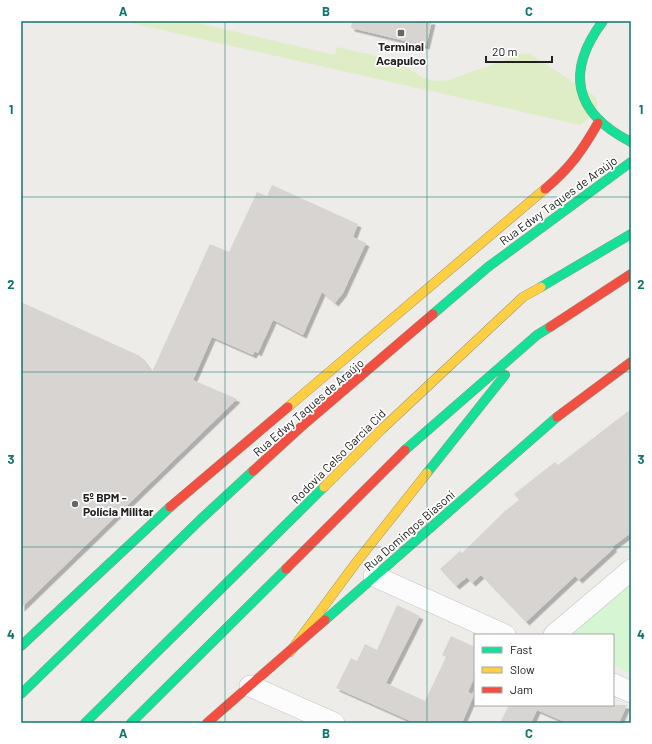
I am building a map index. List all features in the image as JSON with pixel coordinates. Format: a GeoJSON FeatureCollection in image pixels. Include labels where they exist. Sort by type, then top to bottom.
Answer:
{"type":"FeatureCollection","features":[{"type":"Feature","properties":{"kind":"main road"},"geometry":{"type":"LineString","coordinates":[[603,21],[588,39],[580,60],[579,83],[586,105],[598,123],[615,136],[631,142]]}},
{"type":"Feature","properties":{"kind":"main road","name":"Rua Edwy Taques de Araújo"},"geometry":{"type":"LineString","coordinates":[[21,646],[169,507],[564,173],[580,154],[598,123]]}},
{"type":"Feature","properties":{"kind":"main road","name":"Rua Edwy Taques de Araújo"},"geometry":{"type":"LineString","coordinates":[[21,694],[201,519],[301,427],[488,267],[631,162]]}},
{"type":"Feature","properties":{"kind":"main road","name":"Rodovia Celso Garcia Cid"},"geometry":{"type":"LineString","coordinates":[[85,723],[382,429],[523,298],[631,234]]}},
{"type":"Feature","properties":{"kind":"main road"},"geometry":{"type":"LineString","coordinates":[[131,723],[416,439],[537,335],[631,274]]}},
{"type":"Feature","properties":{"kind":"main road"},"geometry":{"type":"LineString","coordinates":[[290,652],[355,564],[537,335]]}},
{"type":"Feature","properties":{"kind":"main road","name":"Rua Domingos Biasoni"},"geometry":{"type":"LineString","coordinates":[[207,723],[557,417],[631,362]]}},
{"type":"Feature","properties":{"kind":"street"},"geometry":{"type":"LineString","coordinates":[[555,634],[631,570]]}},
{"type":"Feature","properties":{"kind":"street"},"geometry":{"type":"LineString","coordinates":[[374,576],[503,634]]}},
{"type":"Feature","properties":{"kind":"street"},"geometry":{"type":"LineString","coordinates":[[614,684],[631,692]]}},
{"type":"Feature","properties":{"kind":"street"},"geometry":{"type":"LineString","coordinates":[[250,686],[334,723]]}},
{"type":"Feature","properties":{"kind":"green space"},"geometry":{"type":"Polygon","coordinates":[[[122,21],[190,21],[335,55],[337,47],[395,60],[424,78],[436,81],[449,80],[521,54],[529,53],[596,97],[598,104],[591,117],[580,125],[122,21]]]}},
{"type":"Feature","properties":{"kind":"green space"},"geometry":{"type":"Polygon","coordinates":[[[631,577],[631,674],[614,666],[614,634],[573,634],[573,632],[631,577]]]}},
{"type":"Feature","properties":{"kind":"building","name":"Terminal Acapulco"},"geometry":{"type":"Polygon","coordinates":[[[352,21],[432,21],[426,46],[351,28],[352,21]]]}},
{"type":"Feature","properties":{"kind":"building","name":"5º BPM - Polícia Militar"},"geometry":{"type":"Polygon","coordinates":[[[272,185],[358,224],[353,237],[366,243],[343,293],[335,303],[322,292],[303,335],[273,320],[258,353],[255,351],[253,355],[212,337],[193,380],[237,399],[21,608],[21,302],[140,356],[152,372],[210,244],[229,252],[257,192],[267,196],[272,185]]]}},
{"type":"Feature","properties":{"kind":"building"},"geometry":{"type":"Polygon","coordinates":[[[631,409],[631,533],[612,547],[614,548],[579,580],[575,576],[526,622],[481,575],[472,583],[467,577],[456,586],[440,569],[460,551],[462,553],[505,511],[519,500],[514,494],[555,462],[558,465],[631,409]]]}},
{"type":"Feature","properties":{"kind":"building"},"geometry":{"type":"Polygon","coordinates":[[[397,605],[420,616],[386,683],[425,701],[446,657],[442,655],[451,636],[474,647],[474,678],[468,692],[474,695],[462,723],[415,723],[336,688],[351,658],[357,661],[365,644],[377,650],[397,605]]]}},
{"type":"Feature","properties":{"kind":"building"},"geometry":{"type":"Polygon","coordinates":[[[627,705],[619,723],[567,723],[537,710],[531,723],[500,723],[508,706],[627,705]]]}},
{"type":"Feature","properties":{"kind":"traffic: fast"},"geometry":{"type":"LineString","coordinates":[[603,21],[591,40],[583,57],[580,74],[581,90],[587,104],[597,118],[612,131],[631,142]]}},
{"type":"Feature","properties":{"kind":"traffic: fast"},"geometry":{"type":"LineString","coordinates":[[433,314],[488,267],[631,162]]}},
{"type":"Feature","properties":{"kind":"traffic: fast"},"geometry":{"type":"LineString","coordinates":[[541,287],[631,234]]}},
{"type":"Feature","properties":{"kind":"traffic: fast"},"geometry":{"type":"LineString","coordinates":[[405,450],[537,335],[550,327]]}},
{"type":"Feature","properties":{"kind":"traffic: fast"},"geometry":{"type":"LineString","coordinates":[[427,473],[505,375]]}},
{"type":"Feature","properties":{"kind":"traffic: fast"},"geometry":{"type":"LineString","coordinates":[[325,620],[557,417]]}},
{"type":"Feature","properties":{"kind":"traffic: fast"},"geometry":{"type":"LineString","coordinates":[[21,694],[201,519],[253,471]]}},
{"type":"Feature","properties":{"kind":"traffic: fast"},"geometry":{"type":"LineString","coordinates":[[85,723],[324,487]]}},
{"type":"Feature","properties":{"kind":"traffic: fast"},"geometry":{"type":"LineString","coordinates":[[21,646],[170,507]]}},
{"type":"Feature","properties":{"kind":"traffic: fast"},"geometry":{"type":"LineString","coordinates":[[131,723],[286,569]]}},
{"type":"Feature","properties":{"kind":"traffic: slow"},"geometry":{"type":"LineString","coordinates":[[288,407],[545,189]]}},
{"type":"Feature","properties":{"kind":"traffic: slow"},"geometry":{"type":"LineString","coordinates":[[324,487],[382,429],[523,297],[541,287]]}},
{"type":"Feature","properties":{"kind":"traffic: slow"},"geometry":{"type":"LineString","coordinates":[[290,652],[355,564],[427,473]]}},
{"type":"Feature","properties":{"kind":"traffic: jam"},"geometry":{"type":"LineString","coordinates":[[545,189],[562,174],[575,159],[598,123]]}},
{"type":"Feature","properties":{"kind":"traffic: jam"},"geometry":{"type":"LineString","coordinates":[[550,327],[631,274]]}},
{"type":"Feature","properties":{"kind":"traffic: jam"},"geometry":{"type":"LineString","coordinates":[[253,471],[301,427],[433,314]]}},
{"type":"Feature","properties":{"kind":"traffic: jam"},"geometry":{"type":"LineString","coordinates":[[557,417],[631,362]]}},
{"type":"Feature","properties":{"kind":"traffic: jam"},"geometry":{"type":"LineString","coordinates":[[170,507],[288,407]]}},
{"type":"Feature","properties":{"kind":"traffic: jam"},"geometry":{"type":"LineString","coordinates":[[286,569],[405,450]]}},
{"type":"Feature","properties":{"kind":"traffic: jam"},"geometry":{"type":"LineString","coordinates":[[207,723],[325,620]]}},
{"type":"Feature","properties":{"kind":"place","name":"Terminal Acapulco"},"geometry":{"type":"Point","coordinates":[401,33]}},
{"type":"Feature","properties":{"kind":"place","name":"5º BPM - Polícia Militar"},"geometry":{"type":"Point","coordinates":[75,504]}}]}
